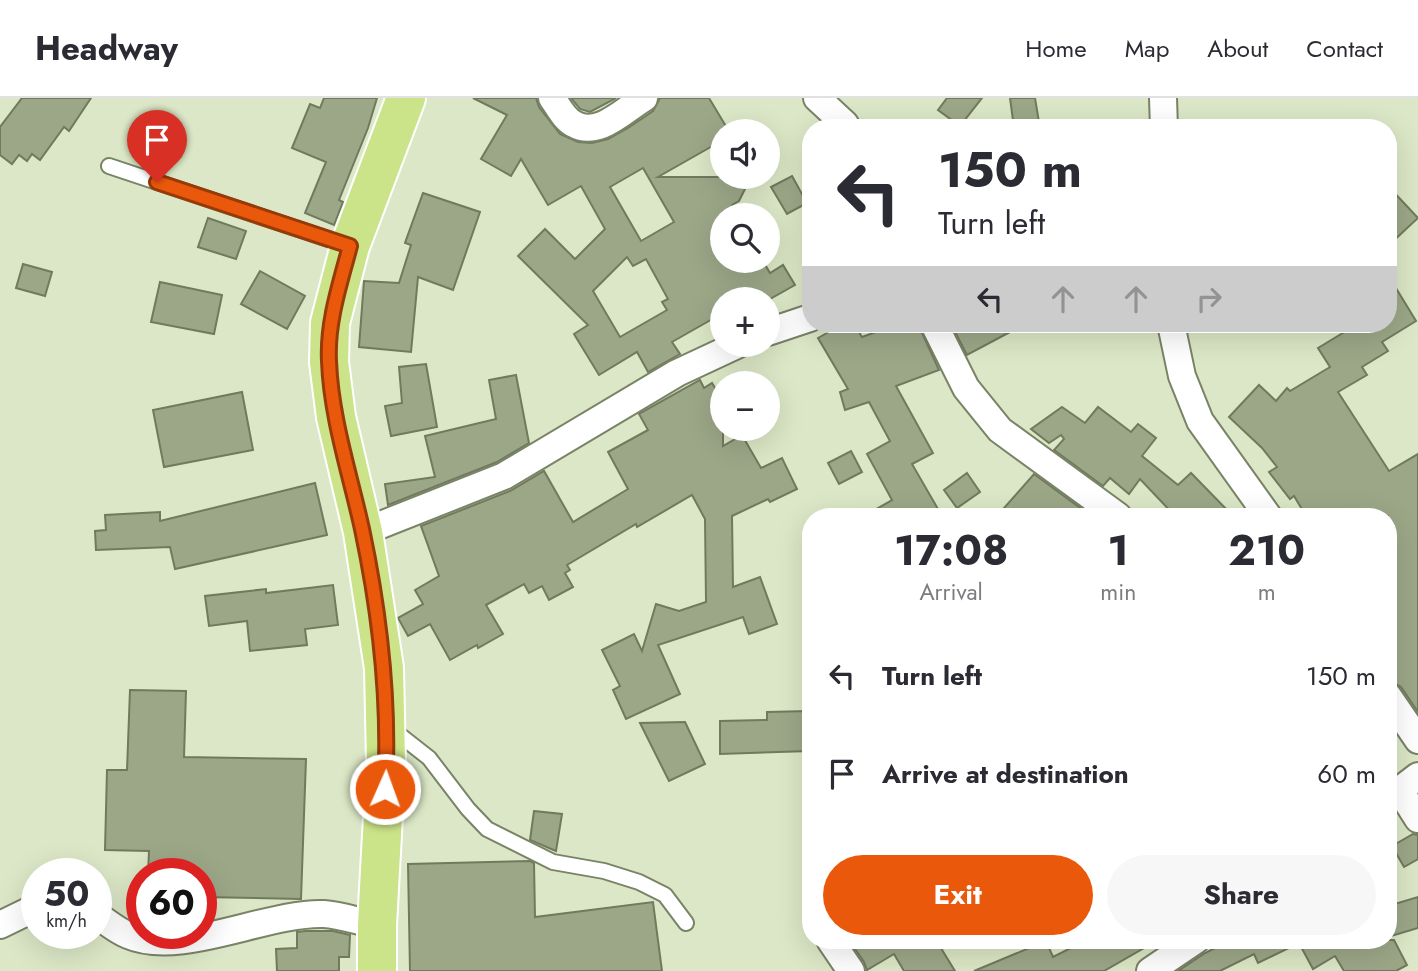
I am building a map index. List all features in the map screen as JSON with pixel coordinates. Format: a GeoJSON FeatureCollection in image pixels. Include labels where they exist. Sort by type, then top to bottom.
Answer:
{"type":"FeatureCollection","features":[{"type":"Feature","properties":{"kind":"main road"},"geometry":{"type":"LineString","coordinates":[[377,971],[386,762],[384,696],[363,532],[337,417],[329,362],[330,323],[350,246],[406,98]]}},
{"type":"Feature","properties":{"kind":"street"},"geometry":{"type":"LineString","coordinates":[[552,98],[572,123],[590,128],[607,122],[644,98]]}},
{"type":"Feature","properties":{"kind":"street"},"geometry":{"type":"LineString","coordinates":[[817,98],[840,119]]}},
{"type":"Feature","properties":{"kind":"street"},"geometry":{"type":"LineString","coordinates":[[1163,98],[1164,119]]}},
{"type":"Feature","properties":{"kind":"street"},"geometry":{"type":"LineString","coordinates":[[780,328],[802,321]]}},
{"type":"Feature","properties":{"kind":"street"},"geometry":{"type":"LineString","coordinates":[[938,333],[966,388],[1000,430],[1107,508]]}},
{"type":"Feature","properties":{"kind":"street"},"geometry":{"type":"LineString","coordinates":[[1173,333],[1182,376],[1199,421],[1262,508]]}},
{"type":"Feature","properties":{"kind":"street"},"geometry":{"type":"LineString","coordinates":[[363,532],[504,476],[677,373],[711,357]]}},
{"type":"Feature","properties":{"kind":"street"},"geometry":{"type":"LineString","coordinates":[[1397,709],[1418,740]]}},
{"type":"Feature","properties":{"kind":"street"},"geometry":{"type":"LineString","coordinates":[[1402,788],[1418,819]]}},
{"type":"Feature","properties":{"kind":"street"},"geometry":{"type":"LineString","coordinates":[[0,925],[21,915]]}},
{"type":"Feature","properties":{"kind":"street"},"geometry":{"type":"LineString","coordinates":[[112,926],[128,936],[153,942],[184,939],[272,920],[324,915],[377,925]]}},
{"type":"Feature","properties":{"kind":"street"},"geometry":{"type":"LineString","coordinates":[[836,949],[850,971]]}},
{"type":"Feature","properties":{"kind":"street"},"geometry":{"type":"LineString","coordinates":[[1150,971],[1183,949]]}},
{"type":"Feature","properties":{"kind":"lane"},"geometry":{"type":"LineString","coordinates":[[109,166],[350,246]]}},
{"type":"Feature","properties":{"kind":"lane"},"geometry":{"type":"LineString","coordinates":[[384,696],[468,809],[487,829],[552,862],[604,871],[639,882],[665,895],[686,923]]}},
{"type":"Feature","properties":{"kind":"building"},"geometry":{"type":"Polygon","coordinates":[[[22,98],[91,98],[69,131],[64,127],[40,160],[32,154],[27,161],[19,155],[12,164],[0,155],[0,127],[22,98]]]}},
{"type":"Feature","properties":{"kind":"building"},"geometry":{"type":"Polygon","coordinates":[[[324,98],[377,98],[339,200],[343,202],[334,225],[305,213],[326,162],[292,148],[310,104],[320,108],[324,98]]]}},
{"type":"Feature","properties":{"kind":"building"},"geometry":{"type":"Polygon","coordinates":[[[473,98],[536,98],[539,107],[560,134],[578,142],[592,143],[608,139],[628,128],[653,111],[660,98],[709,98],[722,119],[710,119],[710,147],[658,177],[710,177],[710,189],[745,189],[736,203],[710,203],[710,273],[780,273],[780,267],[783,265],[795,285],[780,293],[780,287],[710,287],[710,320],[672,342],[680,354],[648,372],[637,352],[599,375],[574,334],[588,325],[518,256],[545,229],[575,259],[605,229],[581,186],[548,205],[521,159],[511,176],[481,159],[507,115],[473,98]],[[643,168],[610,187],[641,241],[674,222],[643,168]],[[627,257],[593,291],[620,337],[667,310],[662,302],[668,299],[646,259],[633,266],[627,257]]]}},
{"type":"Feature","properties":{"kind":"building"},"geometry":{"type":"Polygon","coordinates":[[[571,98],[616,98],[590,112],[580,109],[571,98]]]}},
{"type":"Feature","properties":{"kind":"building"},"geometry":{"type":"Polygon","coordinates":[[[947,98],[982,98],[966,119],[950,119],[938,110],[947,98]]]}},
{"type":"Feature","properties":{"kind":"building"},"geometry":{"type":"Polygon","coordinates":[[[1010,98],[1035,98],[1038,119],[1013,119],[1010,98]]]}},
{"type":"Feature","properties":{"kind":"building"},"geometry":{"type":"Polygon","coordinates":[[[792,176],[802,194],[802,206],[787,214],[772,189],[780,189],[780,182],[792,176]]]}},
{"type":"Feature","properties":{"kind":"building"},"geometry":{"type":"Polygon","coordinates":[[[423,193],[480,212],[453,290],[418,277],[411,352],[359,347],[364,281],[399,283],[411,245],[405,243],[423,193]]]}},
{"type":"Feature","properties":{"kind":"building"},"geometry":{"type":"Polygon","coordinates":[[[1397,196],[1418,218],[1397,238],[1397,196]]]}},
{"type":"Feature","properties":{"kind":"building"},"geometry":{"type":"Polygon","coordinates":[[[208,218],[246,231],[236,259],[198,247],[208,218]]]}},
{"type":"Feature","properties":{"kind":"building"},"geometry":{"type":"Polygon","coordinates":[[[23,264],[52,272],[45,296],[16,288],[23,264]]]}},
{"type":"Feature","properties":{"kind":"building"},"geometry":{"type":"Polygon","coordinates":[[[260,271],[305,296],[287,329],[241,304],[260,271]]]}},
{"type":"Feature","properties":{"kind":"building"},"geometry":{"type":"Polygon","coordinates":[[[160,282],[222,295],[214,334],[151,322],[160,282]]]}},
{"type":"Feature","properties":{"kind":"building"},"geometry":{"type":"Polygon","coordinates":[[[1397,290],[1416,321],[1397,333],[1397,290]]]}},
{"type":"Feature","properties":{"kind":"building"},"geometry":{"type":"Polygon","coordinates":[[[827,333],[860,333],[862,337],[873,333],[922,333],[939,370],[896,386],[933,453],[912,464],[937,508],[878,508],[892,500],[867,454],[890,441],[869,402],[845,410],[840,392],[848,389],[818,338],[827,333]]]}},
{"type":"Feature","properties":{"kind":"building"},"geometry":{"type":"Polygon","coordinates":[[[956,333],[1008,333],[967,355],[956,333]]]}},
{"type":"Feature","properties":{"kind":"building"},"geometry":{"type":"Polygon","coordinates":[[[1343,333],[1397,333],[1382,342],[1388,351],[1362,367],[1367,375],[1338,392],[1389,471],[1418,454],[1418,712],[1397,685],[1397,508],[1301,508],[1294,496],[1290,499],[1269,472],[1277,467],[1262,448],[1229,417],[1259,385],[1276,401],[1287,388],[1290,391],[1330,367],[1318,348],[1343,333]]]}},
{"type":"Feature","properties":{"kind":"building"},"geometry":{"type":"Polygon","coordinates":[[[426,364],[437,427],[391,436],[385,406],[402,403],[399,367],[426,364]]]}},
{"type":"Feature","properties":{"kind":"building"},"geometry":{"type":"Polygon","coordinates":[[[516,375],[529,443],[497,462],[388,505],[385,484],[435,477],[425,436],[496,419],[489,380],[516,375]]]}},
{"type":"Feature","properties":{"kind":"building"},"geometry":{"type":"Polygon","coordinates":[[[700,380],[704,388],[710,384],[710,441],[723,441],[723,446],[732,441],[745,441],[761,468],[782,458],[797,489],[732,516],[733,587],[760,577],[777,624],[749,634],[743,617],[658,645],[680,694],[626,719],[613,690],[620,686],[602,650],[634,634],[642,651],[656,604],[679,611],[706,602],[705,519],[692,495],[567,565],[570,570],[565,573],[573,587],[549,600],[542,586],[529,593],[524,584],[486,605],[503,634],[478,648],[477,645],[450,660],[430,624],[408,636],[398,618],[423,604],[415,590],[439,576],[421,526],[510,491],[544,471],[573,522],[628,489],[608,452],[648,430],[639,414],[700,380]]]}},
{"type":"Feature","properties":{"kind":"building"},"geometry":{"type":"Polygon","coordinates":[[[242,392],[253,450],[164,467],[153,410],[242,392]]]}},
{"type":"Feature","properties":{"kind":"building"},"geometry":{"type":"Polygon","coordinates":[[[1062,407],[1085,423],[1098,407],[1131,432],[1138,424],[1156,438],[1142,456],[1178,485],[1191,473],[1225,508],[1167,508],[1140,479],[1129,494],[1110,478],[1103,486],[1054,450],[1064,439],[1061,435],[1049,443],[1031,429],[1062,407]]]}},
{"type":"Feature","properties":{"kind":"building"},"geometry":{"type":"Polygon","coordinates":[[[851,451],[862,472],[839,484],[828,463],[851,451]]]}},
{"type":"Feature","properties":{"kind":"building"},"geometry":{"type":"Polygon","coordinates":[[[967,473],[980,492],[957,508],[944,490],[967,473]]]}},
{"type":"Feature","properties":{"kind":"building"},"geometry":{"type":"Polygon","coordinates":[[[1034,474],[1080,508],[1004,508],[1034,474]]]}},
{"type":"Feature","properties":{"kind":"building"},"geometry":{"type":"Polygon","coordinates":[[[315,483],[327,535],[175,569],[170,547],[96,550],[95,531],[106,530],[105,515],[160,512],[160,521],[315,483]]]}},
{"type":"Feature","properties":{"kind":"building"},"geometry":{"type":"Polygon","coordinates":[[[333,585],[338,625],[305,629],[307,645],[250,651],[247,621],[209,626],[205,596],[266,589],[266,593],[333,585]]]}},
{"type":"Feature","properties":{"kind":"building"},"geometry":{"type":"Polygon","coordinates":[[[130,690],[186,691],[184,757],[306,759],[301,899],[217,897],[217,858],[149,858],[149,851],[105,850],[107,770],[127,770],[130,690]]]}},
{"type":"Feature","properties":{"kind":"building"},"geometry":{"type":"Polygon","coordinates":[[[802,711],[802,751],[720,754],[720,721],[767,720],[767,712],[802,711]]]}},
{"type":"Feature","properties":{"kind":"building"},"geometry":{"type":"Polygon","coordinates":[[[685,722],[705,764],[669,781],[640,723],[685,722]]]}},
{"type":"Feature","properties":{"kind":"building"},"geometry":{"type":"Polygon","coordinates":[[[534,811],[562,814],[556,851],[530,840],[534,811]]]}},
{"type":"Feature","properties":{"kind":"building"},"geometry":{"type":"Polygon","coordinates":[[[1413,834],[1418,835],[1418,859],[1404,867],[1397,855],[1397,843],[1413,834]]]}},
{"type":"Feature","properties":{"kind":"building"},"geometry":{"type":"Polygon","coordinates":[[[534,863],[535,917],[653,902],[662,971],[410,971],[408,864],[534,863]]]}},
{"type":"Feature","properties":{"kind":"building"},"geometry":{"type":"Polygon","coordinates":[[[1418,897],[1418,928],[1397,934],[1397,903],[1418,897]]]}},
{"type":"Feature","properties":{"kind":"building"},"geometry":{"type":"Polygon","coordinates":[[[333,931],[350,935],[349,957],[339,957],[339,971],[277,971],[276,949],[297,948],[297,932],[333,931]]]}},
{"type":"Feature","properties":{"kind":"building"},"geometry":{"type":"Polygon","coordinates":[[[1397,946],[1407,965],[1396,971],[1344,971],[1335,956],[1313,969],[1302,949],[1397,949],[1397,946]]]}},
{"type":"Feature","properties":{"kind":"building"},"geometry":{"type":"Polygon","coordinates":[[[855,949],[942,949],[955,971],[904,971],[894,954],[867,970],[855,949]]]}},
{"type":"Feature","properties":{"kind":"building"},"geometry":{"type":"Polygon","coordinates":[[[1027,949],[1050,949],[1053,957],[1069,949],[1142,949],[1104,971],[974,971],[1027,949]]]}},
{"type":"Feature","properties":{"kind":"building"},"geometry":{"type":"Polygon","coordinates":[[[1213,949],[1287,949],[1258,963],[1254,954],[1220,971],[1178,971],[1213,949]]]}},
{"type":"Feature","properties":{"kind":"route"},"geometry":{"type":"LineString","coordinates":[[157,182],[350,246],[330,323],[329,362],[337,417],[363,532],[384,668],[385,789]]}}]}
